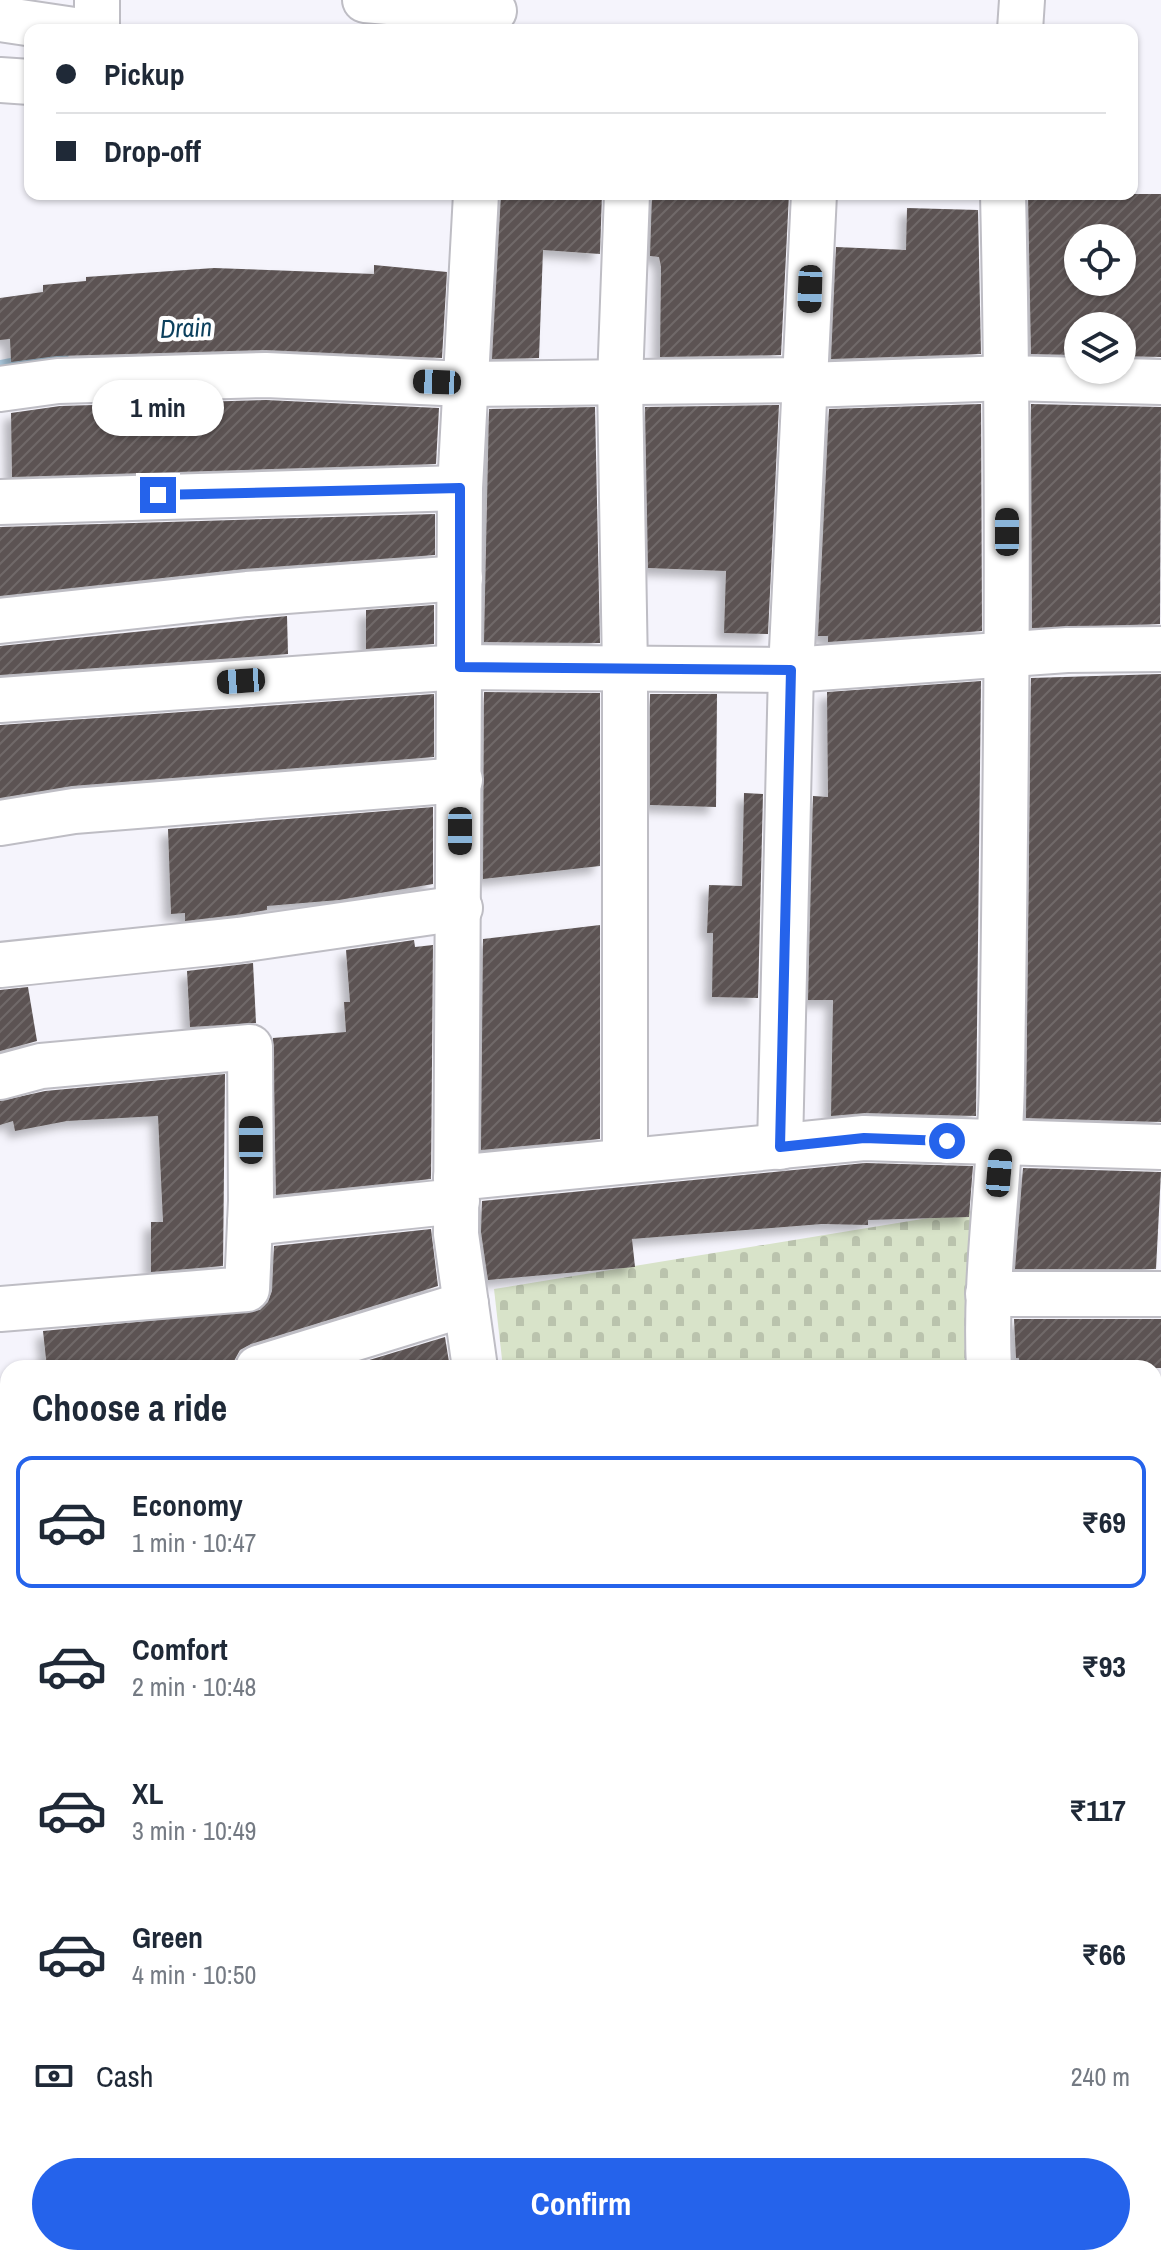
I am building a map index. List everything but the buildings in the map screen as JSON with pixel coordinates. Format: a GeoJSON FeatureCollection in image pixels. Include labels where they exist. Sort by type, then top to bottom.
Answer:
{"type":"FeatureCollection","features":[{"type":"Feature","properties":{"kind":"street"},"geometry":{"type":"LineString","coordinates":[[97,0],[97,24]]}},
{"type":"Feature","properties":{"kind":"street"},"geometry":{"type":"LineString","coordinates":[[365,0],[494,14]]}},
{"type":"Feature","properties":{"kind":"street"},"geometry":{"type":"LineString","coordinates":[[1020,24],[1022,0]]}},
{"type":"Feature","properties":{"kind":"street"},"geometry":{"type":"LineString","coordinates":[[0,19],[34,24]]}},
{"type":"Feature","properties":{"kind":"street"},"geometry":{"type":"LineString","coordinates":[[0,80],[24,82]]}},
{"type":"Feature","properties":{"kind":"street"},"geometry":{"type":"LineString","coordinates":[[474,1360],[456,1234],[460,488],[476,200]]}},
{"type":"Feature","properties":{"kind":"street"},"geometry":{"type":"LineString","coordinates":[[625,1161],[625,669],[620,382],[627,200]]}},
{"type":"Feature","properties":{"kind":"street"},"geometry":{"type":"LineString","coordinates":[[780,1147],[791,670],[814,200]]}},
{"type":"Feature","properties":{"kind":"street"},"geometry":{"type":"LineString","coordinates":[[989,1360],[988,1294],[1002,1143],[1008,378],[1003,200]]}},
{"type":"Feature","properties":{"kind":"street"},"geometry":{"type":"LineString","coordinates":[[0,389],[58,381],[266,375],[465,384],[805,380],[807,385]]}},
{"type":"Feature","properties":{"kind":"street"},"geometry":{"type":"LineString","coordinates":[[807,385],[1008,378],[1161,382]]}},
{"type":"Feature","properties":{"kind":"street"},"geometry":{"type":"LineString","coordinates":[[0,502],[460,488]]}},
{"type":"Feature","properties":{"kind":"street"},"geometry":{"type":"LineString","coordinates":[[0,621],[247,594],[460,578]]}},
{"type":"Feature","properties":{"kind":"street"},"geometry":{"type":"LineString","coordinates":[[0,700],[460,667],[791,670],[1007,655],[1161,649]]}},
{"type":"Feature","properties":{"kind":"street"},"geometry":{"type":"LineString","coordinates":[[0,823],[74,811],[460,780]]}},
{"type":"Feature","properties":{"kind":"street"},"geometry":{"type":"LineString","coordinates":[[0,965],[239,940],[460,908]]}},
{"type":"Feature","properties":{"kind":"street"},"geometry":{"type":"LineString","coordinates":[[0,1077],[41,1066],[250,1047],[247,1289],[0,1309]]}},
{"type":"Feature","properties":{"kind":"street"},"geometry":{"type":"LineString","coordinates":[[250,1223],[625,1161],[864,1138],[1161,1147]]}},
{"type":"Feature","properties":{"kind":"street"},"geometry":{"type":"LineString","coordinates":[[988,1294],[1161,1294]]}},
{"type":"Feature","properties":{"kind":"street"},"geometry":{"type":"LineString","coordinates":[[284,1360],[466,1304]]}},
{"type":"Feature","properties":{"kind":"green space"},"geometry":{"type":"Polygon","coordinates":[[[977,1210],[970,1360],[502,1360],[494,1289],[977,1210]]]}},
{"type":"Feature","properties":{"kind":"waterway","name":"Drain"},"geometry":{"type":"LineString","coordinates":[[0,366],[63,354]]}},
{"type":"Feature","properties":{"kind":"route"},"geometry":{"type":"LineString","coordinates":[[158,495],[460,488],[460,667],[791,670],[780,1147],[864,1138],[947,1141]]}}]}
